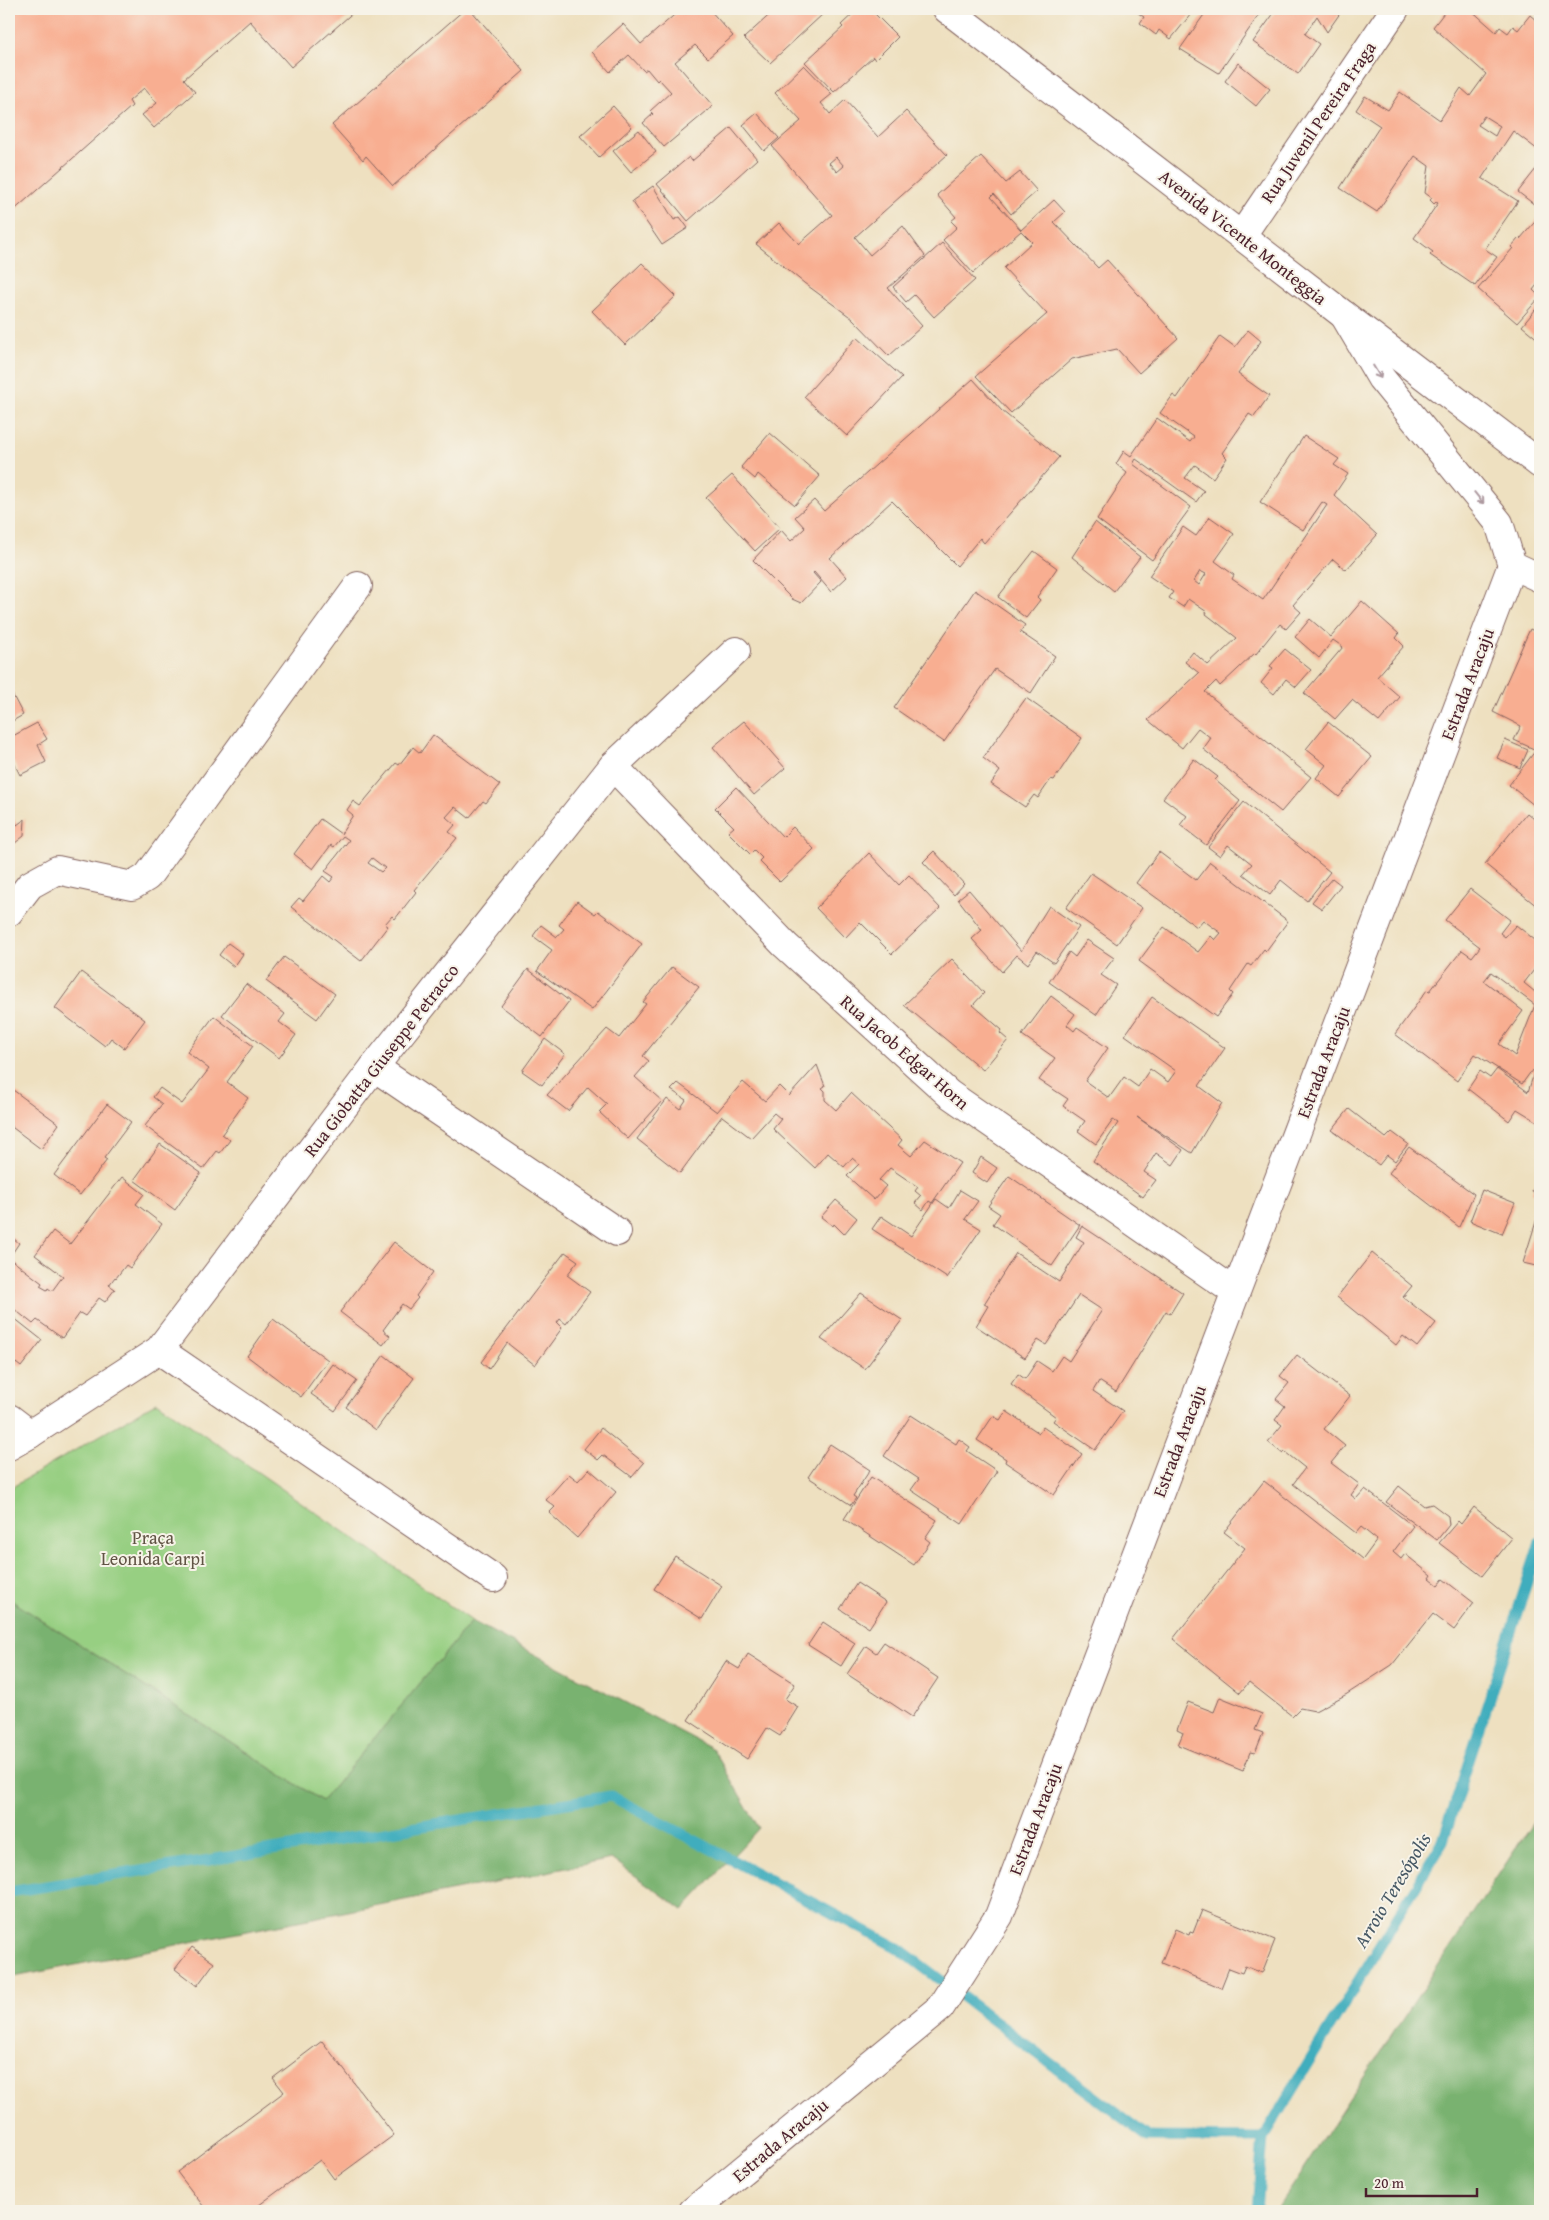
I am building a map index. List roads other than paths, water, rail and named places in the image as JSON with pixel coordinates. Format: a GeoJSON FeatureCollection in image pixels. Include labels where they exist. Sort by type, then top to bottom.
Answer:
{"type":"FeatureCollection","features":[{"type":"Feature","properties":{"kind":"street","name":"Avenida Vicente Monteggia"},"geometry":{"type":"LineString","coordinates":[[947,9],[1540,464]]}},
{"type":"Feature","properties":{"kind":"street","name":"Rua Juvenil Pereira Fraga"},"geometry":{"type":"LineString","coordinates":[[1242,235],[1395,9]]}},
{"type":"Feature","properties":{"kind":"street"},"geometry":{"type":"LineString","coordinates":[[1344,315],[1381,378],[1499,523],[1512,565],[1540,578]]}},
{"type":"Feature","properties":{"kind":"street","name":"Estrada Aracaju"},"geometry":{"type":"LineString","coordinates":[[693,2211],[940,2008],[999,1916],[1512,565]]}},
{"type":"Feature","properties":{"kind":"street"},"geometry":{"type":"LineString","coordinates":[[9,912],[30,885],[57,870],[132,886],[147,877],[358,586]]}},
{"type":"Feature","properties":{"kind":"street","name":"Rua Giobatta Giuseppe Petracco"},"geometry":{"type":"LineString","coordinates":[[19,1440],[159,1350],[374,1067],[613,766],[736,651]]}},
{"type":"Feature","properties":{"kind":"street","name":"Rua Jacob Edgar Horn"},"geometry":{"type":"LineString","coordinates":[[613,766],[785,945],[949,1094],[1235,1292]]}},
{"type":"Feature","properties":{"kind":"street"},"geometry":{"type":"LineString","coordinates":[[374,1067],[618,1232]]}},
{"type":"Feature","properties":{"kind":"street"},"geometry":{"type":"LineString","coordinates":[[159,1350],[493,1578]]}},
{"type":"Feature","properties":{"kind":"street"},"geometry":{"type":"LineString","coordinates":[[9,1418],[19,1440]]}},
{"type":"Feature","properties":{"kind":"waterway","name":"Arroio Teresópolis"},"geometry":{"type":"LineString","coordinates":[[1255,2211],[1257,2209],[1263,2138],[1443,1841],[1540,1542]]}},
{"type":"Feature","properties":{"kind":"waterway"},"geometry":{"type":"LineString","coordinates":[[9,1892],[611,1796],[898,1948],[1148,2137],[1263,2138]]}},
{"type":"Feature","properties":{"kind":"park label","name":"Praça Leonida Carpi"},"geometry":{"type":"Point","coordinates":[153,1547]}}]}
